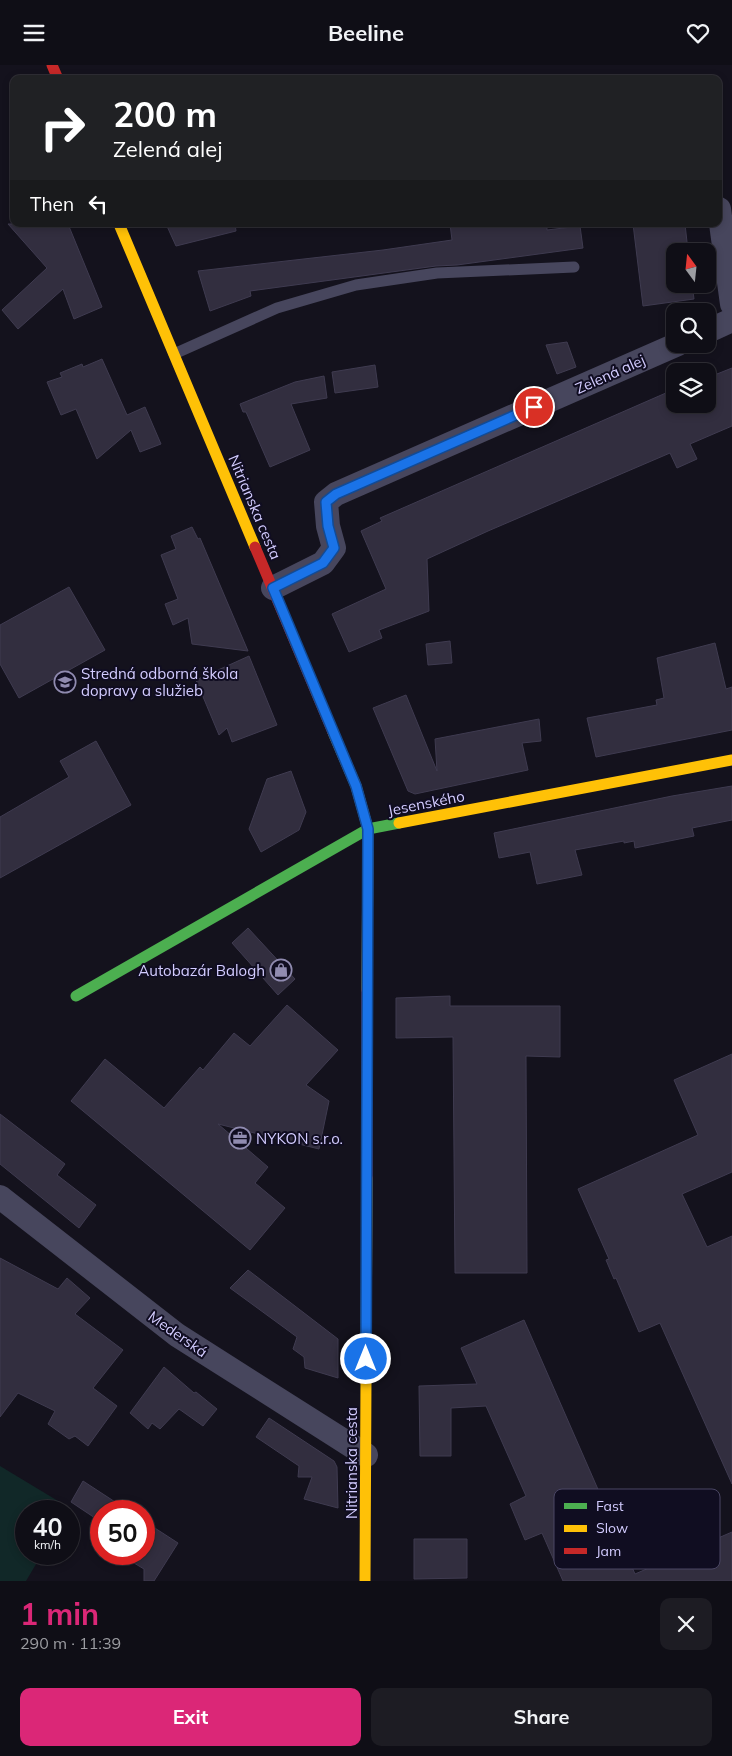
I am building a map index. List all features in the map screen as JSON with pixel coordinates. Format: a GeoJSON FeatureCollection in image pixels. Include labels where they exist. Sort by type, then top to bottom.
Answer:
{"type":"FeatureCollection","features":[{"type":"Feature","properties":{"kind":"main road","name":"Nitrianska cesta"},"geometry":{"type":"LineString","coordinates":[[120,227],[356,786],[368,829],[365,1581]]}},
{"type":"Feature","properties":{"kind":"main road","name":"Jesenského"},"geometry":{"type":"LineString","coordinates":[[76,996],[368,829],[732,760]]}},
{"type":"Feature","properties":{"kind":"street"},"geometry":{"type":"LineString","coordinates":[[721,227],[732,304]]}},
{"type":"Feature","properties":{"kind":"street"},"geometry":{"type":"LineString","coordinates":[[716,327],[732,320]]}},
{"type":"Feature","properties":{"kind":"street","name":"Zelená alej"},"geometry":{"type":"LineString","coordinates":[[273,588],[323,563],[334,548],[328,526],[326,502],[336,494],[666,349]]}},
{"type":"Feature","properties":{"kind":"street","name":"Mederská"},"geometry":{"type":"LineString","coordinates":[[0,1197],[177,1335],[366,1455]]}},
{"type":"Feature","properties":{"kind":"lane"},"geometry":{"type":"LineString","coordinates":[[174,354],[277,308],[356,285],[437,273],[574,267]]}},
{"type":"Feature","properties":{"kind":"green space"},"geometry":{"type":"Polygon","coordinates":[[[0,1466],[56,1500],[15,1500],[15,1565],[35,1565],[26,1581],[0,1581],[0,1466]]]}},
{"type":"Feature","properties":{"kind":"building"},"geometry":{"type":"Polygon","coordinates":[[[11,227],[69,227],[102,307],[74,319],[63,289],[18,329],[2,310],[47,268],[11,227]]]}},
{"type":"Feature","properties":{"kind":"building"},"geometry":{"type":"Polygon","coordinates":[[[167,227],[235,227],[236,231],[176,246],[167,227]]]}},
{"type":"Feature","properties":{"kind":"building"},"geometry":{"type":"Polygon","coordinates":[[[450,227],[547,227],[547,230],[580,227],[583,248],[250,291],[251,296],[210,311],[198,271],[383,250],[452,240],[450,227]]]}},
{"type":"Feature","properties":{"kind":"building"},"geometry":{"type":"Polygon","coordinates":[[[633,227],[685,227],[687,243],[666,243],[666,293],[693,293],[694,299],[643,306],[633,227]]]}},
{"type":"Feature","properties":{"kind":"building"},"geometry":{"type":"Polygon","coordinates":[[[567,342],[576,367],[557,374],[546,345],[567,342]]]}},
{"type":"Feature","properties":{"kind":"building"},"geometry":{"type":"Polygon","coordinates":[[[102,359],[127,415],[145,407],[161,444],[140,452],[131,430],[97,459],[76,409],[61,415],[47,382],[62,377],[60,373],[82,364],[83,367],[102,359]]]}},
{"type":"Feature","properties":{"kind":"building"},"geometry":{"type":"Polygon","coordinates":[[[375,365],[378,387],[335,393],[332,372],[375,365]]]}},
{"type":"Feature","properties":{"kind":"building"},"geometry":{"type":"Polygon","coordinates":[[[732,368],[732,426],[690,444],[697,459],[677,468],[670,453],[427,559],[429,611],[379,630],[382,638],[349,652],[332,614],[386,589],[361,531],[382,521],[380,518],[666,393],[666,413],[716,413],[716,372],[717,374],[732,368]]]}},
{"type":"Feature","properties":{"kind":"building"},"geometry":{"type":"Polygon","coordinates":[[[324,376],[327,398],[291,404],[310,450],[270,467],[246,412],[243,412],[240,404],[295,382],[324,376]]]}},
{"type":"Feature","properties":{"kind":"building"},"geometry":{"type":"Polygon","coordinates":[[[192,527],[198,539],[200,538],[248,651],[192,644],[188,618],[173,625],[165,604],[178,599],[161,555],[176,549],[171,536],[192,527]]]}},
{"type":"Feature","properties":{"kind":"building"},"geometry":{"type":"Polygon","coordinates":[[[69,587],[105,650],[19,698],[0,664],[0,625],[69,587]]]}},
{"type":"Feature","properties":{"kind":"building"},"geometry":{"type":"Polygon","coordinates":[[[450,641],[452,663],[428,665],[426,644],[450,641]]]}},
{"type":"Feature","properties":{"kind":"building"},"geometry":{"type":"Polygon","coordinates":[[[715,643],[726,689],[732,687],[732,730],[596,757],[587,718],[657,705],[656,700],[664,698],[657,658],[715,643]]]}},
{"type":"Feature","properties":{"kind":"building"},"geometry":{"type":"Polygon","coordinates":[[[249,656],[277,725],[232,742],[227,728],[219,735],[196,680],[249,656]]]}},
{"type":"Feature","properties":{"kind":"building"},"geometry":{"type":"Polygon","coordinates":[[[406,695],[437,771],[435,739],[539,719],[541,741],[522,743],[528,770],[415,794],[408,791],[373,708],[406,695]]]}},
{"type":"Feature","properties":{"kind":"building"},"geometry":{"type":"Polygon","coordinates":[[[96,741],[131,805],[0,878],[0,817],[69,777],[60,761],[96,741]]]}},
{"type":"Feature","properties":{"kind":"building"},"geometry":{"type":"Polygon","coordinates":[[[291,771],[306,812],[299,830],[261,852],[249,829],[267,779],[291,771]]]}},
{"type":"Feature","properties":{"kind":"building"},"geometry":{"type":"Polygon","coordinates":[[[732,786],[732,820],[692,828],[694,836],[635,848],[634,841],[624,843],[624,841],[575,850],[582,875],[537,884],[530,852],[499,858],[494,833],[672,796],[732,786]]]}},
{"type":"Feature","properties":{"kind":"building"},"geometry":{"type":"Polygon","coordinates":[[[248,928],[295,979],[278,995],[232,943],[248,928]]]}},
{"type":"Feature","properties":{"kind":"building"},"geometry":{"type":"Polygon","coordinates":[[[450,996],[450,1006],[560,1006],[560,1057],[526,1056],[527,1273],[455,1273],[453,1037],[396,1038],[396,998],[450,996]]]}},
{"type":"Feature","properties":{"kind":"building"},"geometry":{"type":"Polygon","coordinates":[[[287,1005],[338,1050],[306,1085],[329,1101],[319,1149],[218,1124],[268,1167],[255,1183],[285,1208],[250,1250],[71,1101],[105,1059],[164,1108],[200,1067],[203,1070],[234,1033],[250,1046],[287,1005]]]}},
{"type":"Feature","properties":{"kind":"building"},"geometry":{"type":"Polygon","coordinates":[[[732,1054],[732,1172],[682,1194],[707,1247],[732,1236],[732,1484],[660,1323],[639,1332],[616,1278],[614,1279],[606,1260],[609,1259],[578,1189],[698,1135],[674,1080],[732,1054]]]}},
{"type":"Feature","properties":{"kind":"building"},"geometry":{"type":"Polygon","coordinates":[[[0,1114],[65,1164],[57,1175],[96,1205],[79,1228],[0,1164],[0,1114]]]}},
{"type":"Feature","properties":{"kind":"building"},"geometry":{"type":"Polygon","coordinates":[[[0,1258],[58,1289],[67,1278],[90,1298],[75,1314],[123,1350],[93,1388],[117,1406],[88,1446],[75,1436],[69,1439],[48,1424],[55,1411],[18,1393],[0,1417],[0,1258]]]}},
{"type":"Feature","properties":{"kind":"building"},"geometry":{"type":"Polygon","coordinates":[[[248,1270],[338,1339],[338,1378],[305,1368],[304,1357],[293,1349],[297,1337],[230,1288],[248,1270]]]}},
{"type":"Feature","properties":{"kind":"building"},"geometry":{"type":"Polygon","coordinates":[[[524,1320],[598,1489],[554,1489],[554,1560],[542,1533],[525,1540],[510,1504],[526,1496],[486,1406],[451,1408],[451,1456],[420,1456],[419,1386],[477,1384],[461,1348],[524,1320]]]}},
{"type":"Feature","properties":{"kind":"building"},"geometry":{"type":"Polygon","coordinates":[[[164,1367],[194,1393],[196,1392],[217,1409],[203,1426],[179,1409],[160,1429],[152,1423],[148,1429],[130,1413],[164,1367]]]}},
{"type":"Feature","properties":{"kind":"building"},"geometry":{"type":"Polygon","coordinates":[[[269,1418],[334,1461],[337,1467],[338,1508],[304,1499],[312,1477],[298,1477],[299,1466],[256,1437],[269,1418]]]}},
{"type":"Feature","properties":{"kind":"building"},"geometry":{"type":"Polygon","coordinates":[[[83,1481],[112,1500],[90,1500],[90,1515],[80,1508],[80,1500],[72,1500],[83,1481]]]}},
{"type":"Feature","properties":{"kind":"building"},"geometry":{"type":"Polygon","coordinates":[[[155,1528],[178,1543],[154,1581],[144,1581],[144,1569],[137,1565],[155,1565],[155,1528]]]}},
{"type":"Feature","properties":{"kind":"building"},"geometry":{"type":"Polygon","coordinates":[[[732,1532],[732,1581],[563,1581],[558,1569],[633,1569],[635,1574],[647,1569],[720,1569],[720,1537],[732,1532]]]}},
{"type":"Feature","properties":{"kind":"building"},"geometry":{"type":"Polygon","coordinates":[[[414,1539],[467,1539],[467,1578],[414,1579],[414,1539]]]}},
{"type":"Feature","properties":{"kind":"traffic: fast"},"geometry":{"type":"LineString","coordinates":[[76,996],[368,829],[399,823]]}},
{"type":"Feature","properties":{"kind":"traffic: slow"},"geometry":{"type":"LineString","coordinates":[[120,227],[255,547]]}},
{"type":"Feature","properties":{"kind":"traffic: slow"},"geometry":{"type":"LineString","coordinates":[[333,732],[356,786],[368,829],[367,990]]}},
{"type":"Feature","properties":{"kind":"traffic: slow"},"geometry":{"type":"LineString","coordinates":[[399,823],[732,760]]}},
{"type":"Feature","properties":{"kind":"traffic: slow"},"geometry":{"type":"LineString","coordinates":[[365,1581],[367,1178]]}},
{"type":"Feature","properties":{"kind":"traffic: jam"},"geometry":{"type":"LineString","coordinates":[[52,65],[56,75]]}},
{"type":"Feature","properties":{"kind":"traffic: jam"},"geometry":{"type":"LineString","coordinates":[[255,547],[333,732]]}},
{"type":"Feature","properties":{"kind":"traffic: jam"},"geometry":{"type":"LineString","coordinates":[[367,990],[367,1178]]}},
{"type":"Feature","properties":{"kind":"place","name":"Stredná odborná škola dopravy a služieb"},"geometry":{"type":"Point","coordinates":[65,682]}},
{"type":"Feature","properties":{"kind":"place","name":"Autobazár Balogh"},"geometry":{"type":"Point","coordinates":[281,970]}},
{"type":"Feature","properties":{"kind":"place","name":"NYKON s.r.o."},"geometry":{"type":"Point","coordinates":[240,1138]}},
{"type":"Feature","properties":{"kind":"route"},"geometry":{"type":"LineString","coordinates":[[366,1359],[368,829],[356,786],[273,588],[323,563],[334,548],[328,526],[326,502],[336,494],[534,407]]}}]}
